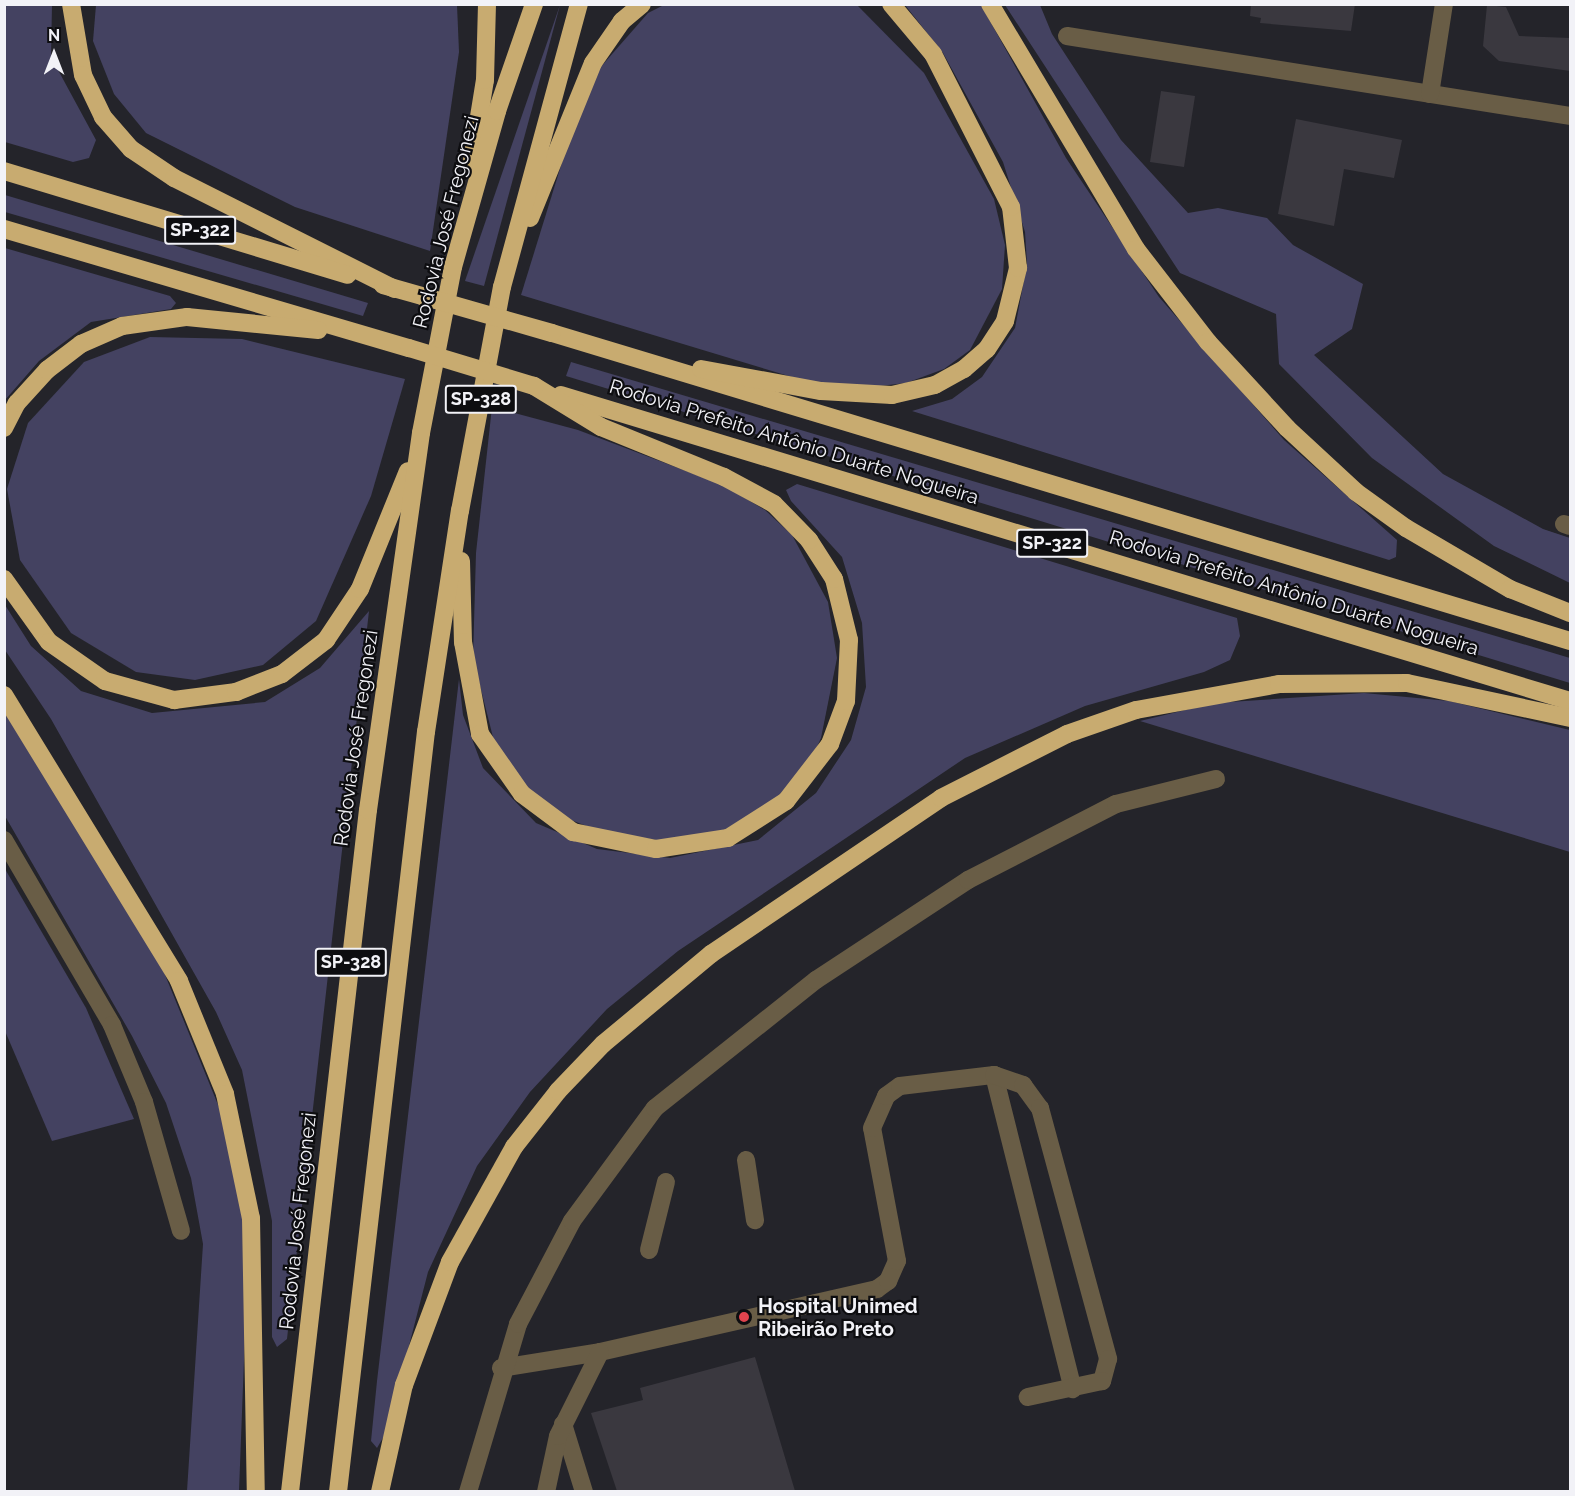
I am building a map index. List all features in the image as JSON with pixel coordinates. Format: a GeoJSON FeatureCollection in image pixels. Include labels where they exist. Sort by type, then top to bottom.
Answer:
{"type":"FeatureCollection","features":[{"type":"Feature","properties":{"kind":"highway"},"geometry":{"type":"LineString","coordinates":[[71,4],[82,75],[103,117],[131,149],[174,178],[395,289]]}},
{"type":"Feature","properties":{"kind":"highway"},"geometry":{"type":"LineString","coordinates":[[453,267],[485,80],[487,4]]}},
{"type":"Feature","properties":{"kind":"highway","name":"Rodovia José Fregonezi"},"geometry":{"type":"LineString","coordinates":[[290,1491],[368,810],[421,433],[453,267],[496,111],[534,4]]}},
{"type":"Feature","properties":{"kind":"highway"},"geometry":{"type":"LineString","coordinates":[[502,287],[579,4]]}},
{"type":"Feature","properties":{"kind":"highway"},"geometry":{"type":"LineString","coordinates":[[502,287],[593,63],[622,21],[642,4]]}},
{"type":"Feature","properties":{"kind":"highway"},"geometry":{"type":"LineString","coordinates":[[613,353],[872,396],[935,385],[987,349],[1005,321],[1016,288],[1018,250],[1011,207],[933,54],[891,4]]}},
{"type":"Feature","properties":{"kind":"highway"},"geometry":{"type":"LineString","coordinates":[[990,4],[1136,249],[1208,342],[1287,428],[1356,492],[1406,528],[1510,589],[1570,613]]}},
{"type":"Feature","properties":{"kind":"highway","name":"Rodovia Prefeito Antônio Duarte Nogueira"},"geometry":{"type":"LineString","coordinates":[[4,171],[395,289],[552,333],[1570,641]]}},
{"type":"Feature","properties":{"kind":"highway","name":"Rodovia Prefeito Antônio Duarte Nogueira"},"geometry":{"type":"LineString","coordinates":[[4,229],[409,348],[1570,701]]}},
{"type":"Feature","properties":{"kind":"highway","name":"SP-328"},"geometry":{"type":"LineString","coordinates":[[338,1491],[426,732],[460,511],[502,287]]}},
{"type":"Feature","properties":{"kind":"highway"},"geometry":{"type":"LineString","coordinates":[[4,428],[17,403],[47,370],[81,344],[122,326],[187,317],[369,336]]}},
{"type":"Feature","properties":{"kind":"highway"},"geometry":{"type":"LineString","coordinates":[[460,511],[461,608],[471,701],[492,755],[536,808],[603,842],[680,849],[747,829],[786,801],[816,767],[839,722],[851,661],[840,597],[809,540],[774,504],[724,477],[602,427],[534,386]]}},
{"type":"Feature","properties":{"kind":"highway"},"geometry":{"type":"LineString","coordinates":[[4,579],[49,642],[105,681],[174,700],[262,684],[312,654],[349,608],[392,516],[421,433]]}},
{"type":"Feature","properties":{"kind":"highway"},"geometry":{"type":"LineString","coordinates":[[380,1491],[404,1385],[450,1262],[514,1147],[558,1091],[603,1044],[711,954],[941,798],[1067,734],[1136,710],[1279,684],[1407,683],[1570,718]]}},
{"type":"Feature","properties":{"kind":"highway"},"geometry":{"type":"LineString","coordinates":[[4,695],[179,981],[225,1094],[251,1218],[256,1491]]}},
{"type":"Feature","properties":{"kind":"street"},"geometry":{"type":"LineString","coordinates":[[1430,93],[1444,4]]}},
{"type":"Feature","properties":{"kind":"street"},"geometry":{"type":"LineString","coordinates":[[1066,36],[1570,116]]}},
{"type":"Feature","properties":{"kind":"street"},"geometry":{"type":"LineString","coordinates":[[468,1491],[501,1368],[572,1221],[654,1108],[816,980],[968,880],[1116,804],[1216,779]]}},
{"type":"Feature","properties":{"kind":"street"},"geometry":{"type":"LineString","coordinates":[[4,840],[112,1025],[147,1111],[181,1232]]}},
{"type":"Feature","properties":{"kind":"street"},"geometry":{"type":"LineString","coordinates":[[501,1368],[600,1352],[877,1289],[888,1281],[897,1261],[872,1128],[885,1096],[900,1086],[993,1075],[1023,1085],[1040,1108],[1108,1359],[1101,1381],[1028,1398]]}},
{"type":"Feature","properties":{"kind":"street"},"geometry":{"type":"LineString","coordinates":[[993,1075],[1073,1389]]}},
{"type":"Feature","properties":{"kind":"street"},"geometry":{"type":"LineString","coordinates":[[746,1160],[755,1220]]}},
{"type":"Feature","properties":{"kind":"street"},"geometry":{"type":"LineString","coordinates":[[649,1250],[666,1182]]}},
{"type":"Feature","properties":{"kind":"street"},"geometry":{"type":"LineString","coordinates":[[546,1491],[563,1424],[600,1352]]}},
{"type":"Feature","properties":{"kind":"street"},"geometry":{"type":"LineString","coordinates":[[563,1424],[584,1491]]}},
{"type":"Feature","properties":{"kind":"shaded area"},"geometry":{"type":"Polygon","coordinates":[[[856,4],[924,73],[994,199],[1005,245],[1002,289],[970,350],[944,369],[906,383],[862,388],[812,383],[521,295],[572,130],[599,69],[648,13],[664,5],[856,4]]]}},
{"type":"Feature","properties":{"kind":"shaded area"},"geometry":{"type":"Polygon","coordinates":[[[4,5],[52,5],[51,57],[96,140],[89,158],[73,162],[5,142],[4,5]]]}},
{"type":"Feature","properties":{"kind":"shaded area"},"geometry":{"type":"Polygon","coordinates":[[[96,5],[457,5],[459,52],[430,251],[295,207],[146,133],[114,94],[93,41],[96,5]]]}},
{"type":"Feature","properties":{"kind":"shaded area"},"geometry":{"type":"Polygon","coordinates":[[[560,5],[484,286],[465,281],[560,5]]]}},
{"type":"Feature","properties":{"kind":"shaded area"},"geometry":{"type":"Polygon","coordinates":[[[905,5],[981,5],[1066,158],[1159,297],[1284,440],[1397,540],[1396,557],[1389,560],[912,411],[952,399],[982,377],[1015,328],[1027,264],[1025,232],[1003,162],[943,53],[905,5]]]}},
{"type":"Feature","properties":{"kind":"shaded area"},"geometry":{"type":"Polygon","coordinates":[[[1005,5],[1040,5],[1052,34],[1121,140],[1188,213],[1218,208],[1267,218],[1293,245],[1363,284],[1352,329],[1314,355],[1443,474],[1543,529],[1570,538],[1570,583],[1494,546],[1372,458],[1279,364],[1276,314],[1180,273],[1005,5]]]}},
{"type":"Feature","properties":{"kind":"shaded area"},"geometry":{"type":"Polygon","coordinates":[[[4,195],[368,303],[363,316],[5,212],[4,195]]]}},
{"type":"Feature","properties":{"kind":"shaded area"},"geometry":{"type":"Polygon","coordinates":[[[5,248],[170,296],[176,303],[171,309],[91,322],[39,361],[5,400],[5,248]]]}},
{"type":"Feature","properties":{"kind":"shaded area"},"geometry":{"type":"Polygon","coordinates":[[[150,337],[242,339],[405,379],[371,496],[316,621],[263,665],[195,680],[136,672],[71,633],[20,560],[7,489],[28,423],[84,362],[150,337]]]}},
{"type":"Feature","properties":{"kind":"shaded area"},"geometry":{"type":"Polygon","coordinates":[[[571,362],[1570,658],[1570,683],[566,376],[571,362]]]}},
{"type":"Feature","properties":{"kind":"shaded area"},"geometry":{"type":"Polygon","coordinates":[[[492,407],[578,430],[723,485],[765,510],[792,535],[828,602],[837,658],[821,738],[811,760],[776,799],[723,831],[663,841],[602,832],[571,820],[529,789],[496,749],[473,658],[476,553],[492,407]]]}},
{"type":"Feature","properties":{"kind":"shaded area"},"geometry":{"type":"Polygon","coordinates":[[[797,484],[1237,618],[1240,636],[1230,660],[1204,672],[1085,706],[965,758],[678,951],[607,1009],[530,1092],[477,1166],[428,1272],[387,1431],[377,1448],[371,1441],[377,1381],[459,679],[463,715],[483,768],[536,823],[597,849],[670,858],[758,840],[816,793],[851,740],[866,687],[862,623],[842,557],[791,501],[786,490],[797,484]]]}},
{"type":"Feature","properties":{"kind":"shaded area"},"geometry":{"type":"Polygon","coordinates":[[[5,605],[31,646],[81,691],[152,713],[265,702],[320,668],[369,611],[287,1339],[277,1347],[272,1337],[272,1221],[242,1070],[216,1012],[51,719],[5,650],[5,605]]]}},
{"type":"Feature","properties":{"kind":"shaded area"},"geometry":{"type":"Polygon","coordinates":[[[1364,693],[1449,701],[1570,730],[1570,852],[1140,721],[1214,703],[1364,693]]]}},
{"type":"Feature","properties":{"kind":"shaded area"},"geometry":{"type":"Polygon","coordinates":[[[5,713],[159,960],[225,1122],[244,1228],[247,1281],[239,1491],[187,1491],[203,1244],[191,1178],[166,1103],[132,1036],[5,816],[5,713]]]}},
{"type":"Feature","properties":{"kind":"shaded area"},"geometry":{"type":"Polygon","coordinates":[[[5,869],[86,1008],[134,1119],[52,1141],[5,1031],[5,869]]]}},
{"type":"Feature","properties":{"kind":"building"},"geometry":{"type":"Polygon","coordinates":[[[1251,4],[1355,4],[1351,31],[1260,23],[1261,18],[1250,16],[1251,4]]]}},
{"type":"Feature","properties":{"kind":"building"},"geometry":{"type":"Polygon","coordinates":[[[1487,5],[1506,7],[1519,36],[1570,38],[1570,71],[1499,61],[1483,46],[1487,5]]]}},
{"type":"Feature","properties":{"kind":"building"},"geometry":{"type":"Polygon","coordinates":[[[1161,91],[1195,96],[1184,167],[1150,162],[1161,91]]]}},
{"type":"Feature","properties":{"kind":"building"},"geometry":{"type":"Polygon","coordinates":[[[1296,119],[1402,140],[1394,178],[1344,169],[1334,226],[1278,214],[1296,119]]]}},
{"type":"Feature","properties":{"kind":"building"},"geometry":{"type":"Polygon","coordinates":[[[755,1357],[795,1491],[617,1491],[591,1413],[643,1400],[640,1388],[755,1357]]]}},
{"type":"Feature","properties":{"kind":"place","name":"Hospital Unimed Ribeirão Preto"},"geometry":{"type":"Point","coordinates":[744,1317]}}]}
